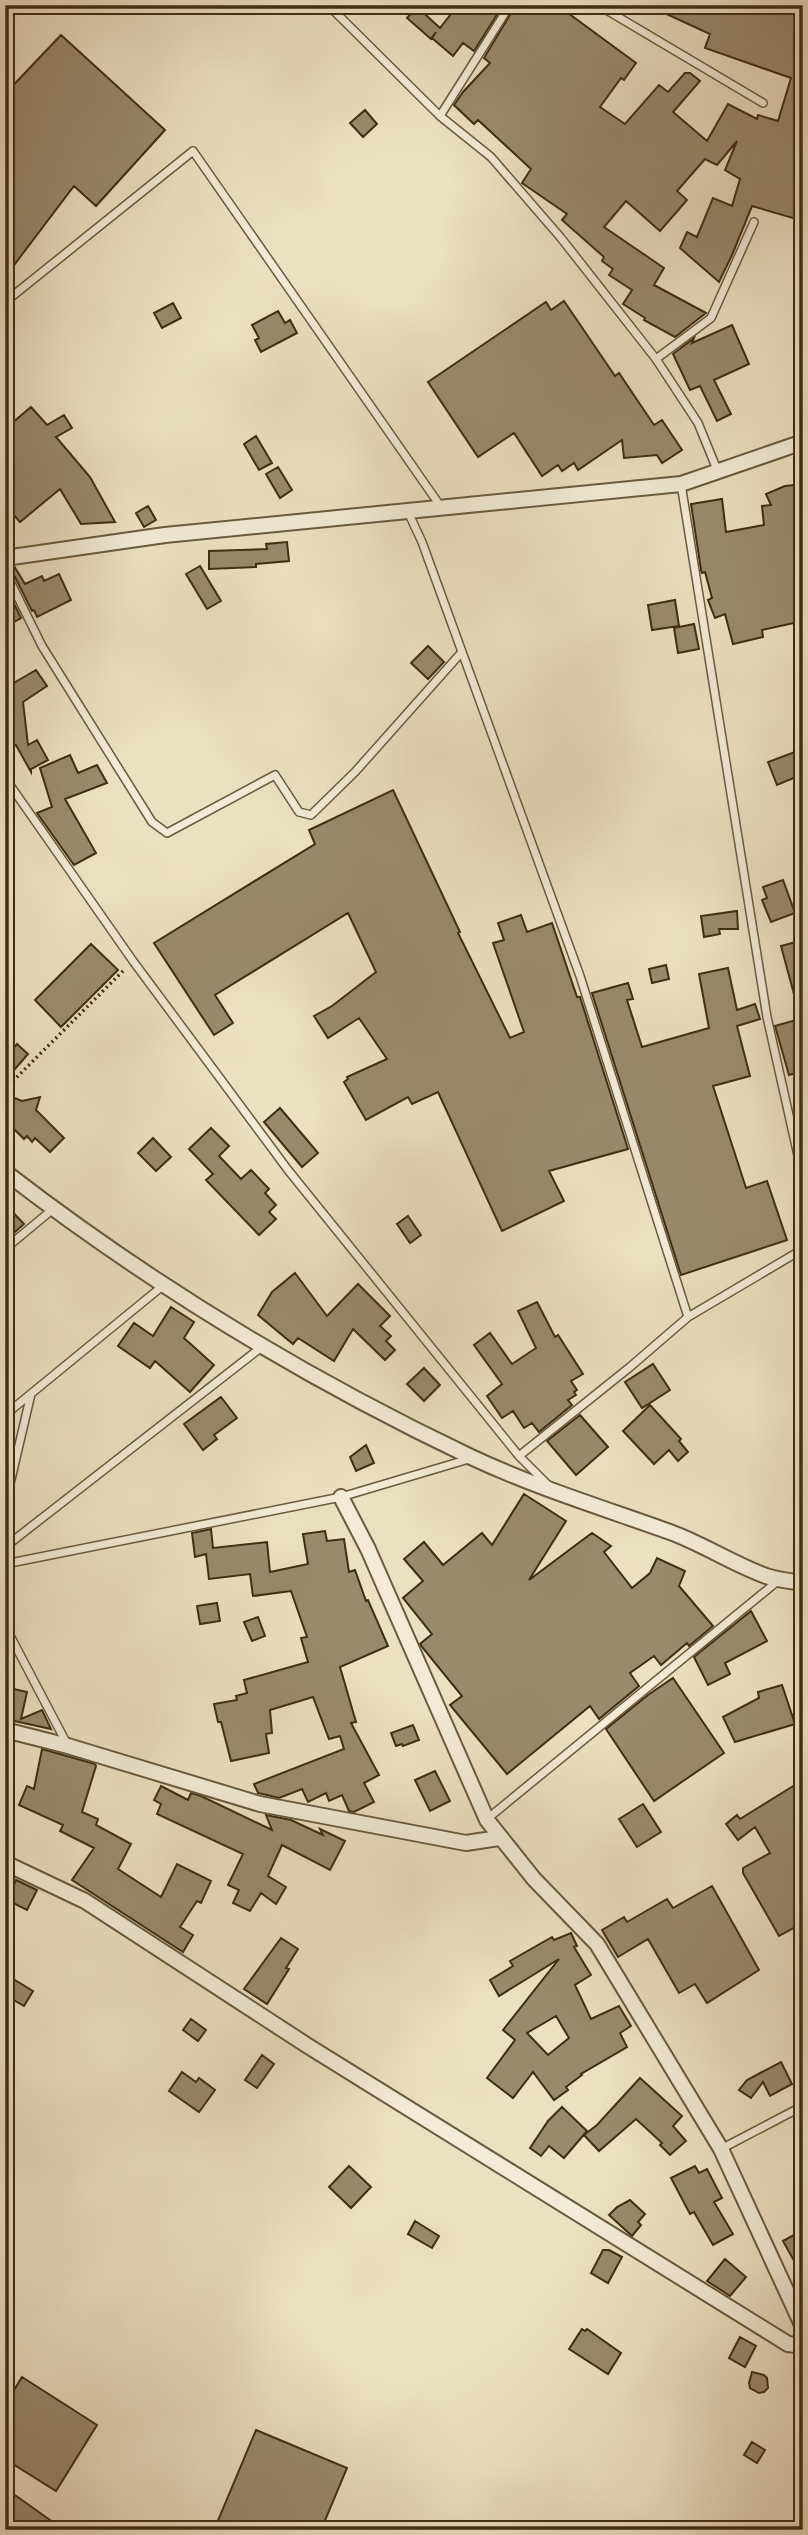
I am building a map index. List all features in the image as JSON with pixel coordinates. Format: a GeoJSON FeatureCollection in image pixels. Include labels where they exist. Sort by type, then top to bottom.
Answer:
{"type":"FeatureCollection","features":[{"type":"Feature","properties":{"kind":"street"},"geometry":{"type":"LineString","coordinates":[[5,558],[165,536],[681,485],[803,442]]}},
{"type":"Feature","properties":{"kind":"street"},"geometry":{"type":"LineString","coordinates":[[5,1172],[53,1209],[209,1314],[308,1373],[473,1458],[683,1537],[767,1576],[803,1583]]}},
{"type":"Feature","properties":{"kind":"street"},"geometry":{"type":"LineString","coordinates":[[341,1497],[368,1549],[487,1820],[534,1879],[597,1944],[721,2149],[803,2327]]}},
{"type":"Feature","properties":{"kind":"street"},"geometry":{"type":"LineString","coordinates":[[5,1730],[68,1746],[260,1804],[466,1843],[499,1838]]}},
{"type":"Feature","properties":{"kind":"street"},"geometry":{"type":"LineString","coordinates":[[5,1863],[85,1901],[308,2046],[789,2344],[803,2346]]}},
{"type":"Feature","properties":{"kind":"lane"},"geometry":{"type":"LineString","coordinates":[[328,5],[440,116],[491,157],[561,238],[656,359],[698,423],[718,472]]}},
{"type":"Feature","properties":{"kind":"lane"},"geometry":{"type":"LineString","coordinates":[[440,116],[510,5]]}},
{"type":"Feature","properties":{"kind":"lane"},"geometry":{"type":"LineString","coordinates":[[598,5],[763,103]]}},
{"type":"Feature","properties":{"kind":"lane"},"geometry":{"type":"LineString","coordinates":[[5,302],[193,151],[441,508]]}},
{"type":"Feature","properties":{"kind":"lane"},"geometry":{"type":"LineString","coordinates":[[656,359],[711,318],[754,222]]}},
{"type":"Feature","properties":{"kind":"lane"},"geometry":{"type":"LineString","coordinates":[[681,485],[767,1017],[803,1178]]}},
{"type":"Feature","properties":{"kind":"lane"},"geometry":{"type":"LineString","coordinates":[[407,511],[422,542],[580,976],[688,1317]]}},
{"type":"Feature","properties":{"kind":"lane"},"geometry":{"type":"LineString","coordinates":[[5,571],[42,646],[152,822],[167,833],[275,775],[299,812],[311,815],[327,802],[380,745],[461,653]]}},
{"type":"Feature","properties":{"kind":"lane"},"geometry":{"type":"LineString","coordinates":[[5,778],[133,961],[288,1170],[519,1456],[554,1490]]}},
{"type":"Feature","properties":{"kind":"lane"},"geometry":{"type":"LineString","coordinates":[[5,1249],[53,1209]]}},
{"type":"Feature","properties":{"kind":"lane"},"geometry":{"type":"LineString","coordinates":[[519,1456],[688,1317],[803,1248]]}},
{"type":"Feature","properties":{"kind":"lane"},"geometry":{"type":"LineString","coordinates":[[5,1415],[165,1284]]}},
{"type":"Feature","properties":{"kind":"lane"},"geometry":{"type":"LineString","coordinates":[[5,1547],[263,1346]]}},
{"type":"Feature","properties":{"kind":"lane"},"geometry":{"type":"LineString","coordinates":[[5,1505],[31,1394]]}},
{"type":"Feature","properties":{"kind":"lane"},"geometry":{"type":"LineString","coordinates":[[5,1564],[341,1497],[473,1458]]}},
{"type":"Feature","properties":{"kind":"lane"},"geometry":{"type":"LineString","coordinates":[[487,1820],[780,1579]]}},
{"type":"Feature","properties":{"kind":"lane"},"geometry":{"type":"LineString","coordinates":[[5,1626],[68,1746]]}},
{"type":"Feature","properties":{"kind":"lane"},"geometry":{"type":"LineString","coordinates":[[721,2149],[803,2106]]}},
{"type":"Feature","properties":{"kind":"path"},"geometry":{"type":"LineString","coordinates":[[5,1089],[133,961]]}},
{"type":"Feature","properties":{"kind":"building"},"geometry":{"type":"Polygon","coordinates":[[[458,5],[503,5],[474,51],[463,43],[453,56],[432,38],[436,32],[431,39],[407,18],[417,7],[440,28],[458,5]]]}},
{"type":"Feature","properties":{"kind":"building"},"geometry":{"type":"Polygon","coordinates":[[[516,5],[574,5],[568,13],[636,63],[624,80],[621,78],[600,107],[625,124],[659,85],[668,92],[685,73],[690,73],[700,81],[673,112],[707,141],[728,104],[757,119],[758,115],[778,121],[791,78],[705,48],[710,34],[647,5],[803,5],[803,221],[752,206],[719,282],[680,248],[687,232],[697,237],[713,198],[732,206],[740,179],[725,170],[737,141],[717,165],[705,159],[677,191],[687,200],[660,231],[626,201],[604,227],[664,268],[654,285],[706,313],[675,337],[644,320],[645,318],[623,304],[632,290],[609,275],[613,269],[602,261],[604,257],[562,220],[567,214],[522,183],[531,169],[478,120],[474,124],[454,105],[490,63],[484,58],[516,5]]]}},
{"type":"Feature","properties":{"kind":"building"},"geometry":{"type":"Polygon","coordinates":[[[61,35],[165,130],[96,206],[74,186],[5,277],[5,94],[61,35]]]}},
{"type":"Feature","properties":{"kind":"building"},"geometry":{"type":"Polygon","coordinates":[[[365,110],[377,124],[363,137],[350,123],[365,110]]]}},
{"type":"Feature","properties":{"kind":"building"},"geometry":{"type":"Polygon","coordinates":[[[564,301],[615,376],[619,373],[654,425],[662,420],[682,450],[662,463],[657,455],[624,458],[622,440],[578,470],[574,463],[562,471],[558,465],[542,476],[514,433],[478,457],[428,382],[546,302],[551,310],[564,301]]]}},
{"type":"Feature","properties":{"kind":"building"},"geometry":{"type":"Polygon","coordinates":[[[173,303],[181,318],[162,328],[154,313],[173,303]]]}},
{"type":"Feature","properties":{"kind":"building"},"geometry":{"type":"Polygon","coordinates":[[[278,311],[285,323],[290,320],[297,333],[261,352],[255,340],[259,338],[252,325],[278,311]]]}},
{"type":"Feature","properties":{"kind":"building"},"geometry":{"type":"Polygon","coordinates":[[[732,325],[749,364],[714,380],[731,414],[717,421],[700,386],[690,390],[673,354],[694,338],[692,343],[732,325]]]}},
{"type":"Feature","properties":{"kind":"building"},"geometry":{"type":"Polygon","coordinates":[[[31,407],[47,425],[64,415],[72,428],[56,437],[90,477],[115,522],[81,524],[60,489],[20,522],[5,505],[5,429],[31,407]]]}},
{"type":"Feature","properties":{"kind":"building"},"geometry":{"type":"Polygon","coordinates":[[[256,436],[272,463],[259,470],[244,444],[256,436]]]}},
{"type":"Feature","properties":{"kind":"building"},"geometry":{"type":"Polygon","coordinates":[[[278,467],[292,490],[280,498],[266,474],[278,467]]]}},
{"type":"Feature","properties":{"kind":"building"},"geometry":{"type":"Polygon","coordinates":[[[803,484],[803,563],[797,565],[803,589],[803,621],[762,630],[763,637],[733,644],[725,614],[715,618],[708,600],[712,598],[705,572],[702,573],[701,570],[691,504],[722,499],[726,532],[764,525],[762,506],[771,505],[766,494],[785,486],[803,484]]]}},
{"type":"Feature","properties":{"kind":"building"},"geometry":{"type":"Polygon","coordinates":[[[148,506],[156,520],[144,527],[136,513],[148,506]]]}},
{"type":"Feature","properties":{"kind":"building"},"geometry":{"type":"Polygon","coordinates":[[[287,542],[289,561],[256,564],[256,567],[209,569],[209,551],[267,549],[266,544],[287,542]]]}},
{"type":"Feature","properties":{"kind":"building"},"geometry":{"type":"Polygon","coordinates":[[[14,566],[25,584],[42,576],[44,581],[59,574],[71,600],[37,617],[10,567],[14,566]]]}},
{"type":"Feature","properties":{"kind":"building"},"geometry":{"type":"Polygon","coordinates":[[[200,566],[221,601],[207,609],[186,574],[200,566]]]}},
{"type":"Feature","properties":{"kind":"building"},"geometry":{"type":"Polygon","coordinates":[[[5,585],[21,618],[5,627],[5,585]]]}},
{"type":"Feature","properties":{"kind":"building"},"geometry":{"type":"Polygon","coordinates":[[[675,600],[679,626],[652,630],[648,605],[675,600]]]}},
{"type":"Feature","properties":{"kind":"building"},"geometry":{"type":"Polygon","coordinates":[[[694,624],[699,649],[678,653],[674,628],[694,624]]]}},
{"type":"Feature","properties":{"kind":"building"},"geometry":{"type":"Polygon","coordinates":[[[428,646],[444,662],[428,679],[411,663],[428,646]]]}},
{"type":"Feature","properties":{"kind":"building"},"geometry":{"type":"Polygon","coordinates":[[[36,670],[47,686],[23,702],[28,745],[37,740],[48,760],[31,769],[31,772],[16,745],[5,746],[5,688],[36,670]]]}},
{"type":"Feature","properties":{"kind":"building"},"geometry":{"type":"Polygon","coordinates":[[[803,749],[803,774],[777,785],[768,762],[803,749]]]}},
{"type":"Feature","properties":{"kind":"building"},"geometry":{"type":"Polygon","coordinates":[[[70,755],[78,773],[97,765],[107,783],[65,799],[96,853],[74,865],[37,813],[52,807],[40,768],[70,755]]]}},
{"type":"Feature","properties":{"kind":"building"},"geometry":{"type":"Polygon","coordinates":[[[393,790],[460,932],[458,933],[510,1038],[524,1032],[493,943],[504,940],[498,923],[521,915],[527,932],[552,923],[577,997],[580,997],[628,1149],[549,1171],[564,1201],[502,1231],[438,1092],[412,1104],[408,1097],[366,1120],[344,1082],[347,1077],[387,1059],[359,1018],[328,1038],[314,1016],[332,1006],[376,972],[348,913],[215,995],[233,1023],[214,1035],[154,943],[315,844],[309,830],[393,790]]]}},
{"type":"Feature","properties":{"kind":"building"},"geometry":{"type":"Polygon","coordinates":[[[783,880],[795,913],[771,922],[762,900],[767,898],[763,887],[783,880]]]}},
{"type":"Feature","properties":{"kind":"building"},"geometry":{"type":"Polygon","coordinates":[[[737,911],[738,929],[719,929],[720,934],[704,937],[701,916],[737,911]]]}},
{"type":"Feature","properties":{"kind":"building"},"geometry":{"type":"Polygon","coordinates":[[[803,940],[803,1009],[798,1009],[781,946],[803,940]]]}},
{"type":"Feature","properties":{"kind":"building"},"geometry":{"type":"Polygon","coordinates":[[[91,944],[118,970],[61,1027],[35,1000],[91,944]]]}},
{"type":"Feature","properties":{"kind":"building"},"geometry":{"type":"Polygon","coordinates":[[[666,965],[669,979],[652,983],[649,969],[666,965]]]}},
{"type":"Feature","properties":{"kind":"building"},"geometry":{"type":"Polygon","coordinates":[[[728,968],[737,1010],[755,1004],[760,1019],[737,1026],[750,1076],[713,1086],[746,1188],[767,1181],[787,1240],[681,1275],[592,993],[628,983],[633,999],[627,1000],[642,1047],[709,1028],[699,974],[728,968]]]}},
{"type":"Feature","properties":{"kind":"building"},"geometry":{"type":"Polygon","coordinates":[[[803,1018],[803,1071],[789,1075],[775,1026],[803,1018]]]}},
{"type":"Feature","properties":{"kind":"building"},"geometry":{"type":"Polygon","coordinates":[[[17,1044],[28,1054],[15,1069],[5,1058],[17,1044]]]}},
{"type":"Feature","properties":{"kind":"building"},"geometry":{"type":"Polygon","coordinates":[[[12,1097],[22,1101],[40,1097],[36,1110],[64,1138],[50,1152],[35,1138],[32,1142],[27,1136],[24,1139],[5,1120],[5,1116],[12,1109],[12,1097]]]}},
{"type":"Feature","properties":{"kind":"building"},"geometry":{"type":"Polygon","coordinates":[[[280,1108],[318,1153],[302,1167],[264,1122],[280,1108]]]}},
{"type":"Feature","properties":{"kind":"building"},"geometry":{"type":"Polygon","coordinates":[[[211,1128],[229,1146],[219,1156],[241,1179],[251,1170],[269,1189],[265,1193],[276,1205],[269,1212],[276,1219],[259,1235],[206,1180],[213,1174],[189,1149],[211,1128]]]}},
{"type":"Feature","properties":{"kind":"building"},"geometry":{"type":"Polygon","coordinates":[[[153,1138],[171,1157],[156,1171],[138,1153],[153,1138]]]}},
{"type":"Feature","properties":{"kind":"building"},"geometry":{"type":"Polygon","coordinates":[[[5,1204],[24,1224],[5,1241],[5,1204]]]}},
{"type":"Feature","properties":{"kind":"building"},"geometry":{"type":"Polygon","coordinates":[[[408,1216],[421,1235],[410,1243],[397,1224],[408,1216]]]}},
{"type":"Feature","properties":{"kind":"building"},"geometry":{"type":"Polygon","coordinates":[[[295,1273],[327,1316],[358,1284],[390,1316],[380,1326],[391,1336],[386,1341],[395,1350],[385,1360],[353,1329],[334,1361],[298,1338],[293,1344],[258,1315],[272,1292],[295,1273]]]}},
{"type":"Feature","properties":{"kind":"building"},"geometry":{"type":"Polygon","coordinates":[[[537,1302],[555,1337],[558,1335],[583,1374],[571,1381],[577,1390],[574,1392],[576,1395],[568,1400],[572,1405],[539,1432],[532,1423],[524,1428],[513,1411],[502,1418],[487,1396],[502,1384],[474,1345],[490,1333],[512,1364],[536,1348],[518,1311],[537,1302]]]}},
{"type":"Feature","properties":{"kind":"building"},"geometry":{"type":"Polygon","coordinates":[[[171,1307],[194,1322],[184,1338],[214,1365],[190,1392],[155,1361],[150,1368],[118,1346],[134,1323],[153,1336],[171,1307]]]}},
{"type":"Feature","properties":{"kind":"building"},"geometry":{"type":"Polygon","coordinates":[[[653,1364],[670,1390],[642,1408],[625,1382],[653,1364]]]}},
{"type":"Feature","properties":{"kind":"building"},"geometry":{"type":"Polygon","coordinates":[[[424,1368],[440,1385],[424,1401],[407,1384],[424,1368]]]}},
{"type":"Feature","properties":{"kind":"building"},"geometry":{"type":"Polygon","coordinates":[[[221,1397],[237,1418],[214,1435],[217,1439],[203,1450],[184,1424],[221,1397]]]}},
{"type":"Feature","properties":{"kind":"building"},"geometry":{"type":"Polygon","coordinates":[[[650,1405],[681,1439],[679,1441],[688,1452],[678,1461],[669,1450],[654,1464],[623,1431],[650,1405]]]}},
{"type":"Feature","properties":{"kind":"building"},"geometry":{"type":"Polygon","coordinates":[[[580,1415],[608,1447],[576,1475],[547,1441],[580,1415]]]}},
{"type":"Feature","properties":{"kind":"building"},"geometry":{"type":"Polygon","coordinates":[[[366,1445],[374,1463],[356,1471],[350,1457],[366,1445]]]}},
{"type":"Feature","properties":{"kind":"building"},"geometry":{"type":"Polygon","coordinates":[[[524,1494],[566,1521],[529,1580],[592,1533],[611,1546],[604,1552],[632,1588],[650,1573],[657,1558],[685,1571],[679,1586],[713,1626],[661,1665],[654,1656],[630,1673],[639,1686],[599,1719],[590,1706],[507,1774],[450,1705],[462,1696],[420,1644],[432,1634],[403,1598],[423,1581],[404,1559],[424,1542],[443,1565],[482,1533],[492,1545],[524,1494]]]}},
{"type":"Feature","properties":{"kind":"building"},"geometry":{"type":"Polygon","coordinates":[[[211,1529],[213,1548],[267,1542],[270,1572],[308,1564],[303,1534],[325,1531],[327,1541],[344,1539],[349,1572],[355,1570],[366,1601],[368,1600],[388,1646],[340,1667],[356,1722],[351,1723],[379,1775],[364,1783],[374,1802],[354,1812],[349,1811],[342,1795],[329,1801],[326,1793],[308,1802],[302,1789],[279,1798],[258,1793],[254,1784],[344,1749],[340,1736],[329,1739],[313,1697],[270,1710],[272,1733],[266,1734],[269,1753],[231,1761],[214,1704],[237,1700],[236,1696],[247,1693],[244,1680],[308,1662],[301,1638],[307,1637],[291,1591],[253,1596],[250,1574],[209,1579],[206,1554],[195,1557],[192,1533],[211,1529]]]}},
{"type":"Feature","properties":{"kind":"building"},"geometry":{"type":"Polygon","coordinates":[[[217,1603],[220,1621],[200,1624],[197,1606],[217,1603]]]}},
{"type":"Feature","properties":{"kind":"building"},"geometry":{"type":"Polygon","coordinates":[[[751,1611],[767,1641],[725,1663],[730,1674],[708,1685],[694,1657],[751,1611]]]}},
{"type":"Feature","properties":{"kind":"building"},"geometry":{"type":"Polygon","coordinates":[[[258,1617],[265,1636],[252,1641],[244,1622],[258,1617]]]}},
{"type":"Feature","properties":{"kind":"building"},"geometry":{"type":"Polygon","coordinates":[[[673,1678],[724,1753],[654,1801],[606,1729],[673,1678]]]}},
{"type":"Feature","properties":{"kind":"building"},"geometry":{"type":"Polygon","coordinates":[[[782,1685],[795,1724],[735,1742],[723,1717],[759,1698],[758,1692],[782,1685]]]}},
{"type":"Feature","properties":{"kind":"building"},"geometry":{"type":"Polygon","coordinates":[[[5,1687],[27,1692],[21,1719],[42,1710],[51,1729],[5,1719],[5,1687]]]}},
{"type":"Feature","properties":{"kind":"building"},"geometry":{"type":"Polygon","coordinates":[[[413,1725],[419,1740],[396,1746],[391,1733],[413,1725]]]}},
{"type":"Feature","properties":{"kind":"building"},"geometry":{"type":"Polygon","coordinates":[[[42,1749],[95,1764],[82,1812],[98,1819],[96,1825],[131,1844],[118,1869],[161,1897],[177,1864],[211,1881],[201,1903],[197,1901],[180,1927],[193,1935],[183,1952],[72,1880],[94,1848],[60,1831],[63,1825],[19,1805],[27,1786],[34,1789],[42,1749]]]}},
{"type":"Feature","properties":{"kind":"building"},"geometry":{"type":"Polygon","coordinates":[[[435,1771],[450,1801],[430,1811],[415,1780],[435,1771]]]}},
{"type":"Feature","properties":{"kind":"building"},"geometry":{"type":"Polygon","coordinates":[[[803,1780],[803,1923],[779,1936],[743,1873],[743,1868],[770,1853],[755,1827],[738,1840],[726,1824],[737,1815],[740,1819],[803,1780]]]}},
{"type":"Feature","properties":{"kind":"building"},"geometry":{"type":"Polygon","coordinates":[[[161,1786],[188,1800],[191,1793],[201,1796],[272,1830],[266,1815],[291,1820],[323,1835],[320,1829],[345,1841],[330,1870],[282,1845],[268,1876],[286,1887],[276,1904],[261,1893],[250,1911],[233,1903],[239,1890],[228,1885],[243,1854],[157,1814],[161,1804],[154,1800],[161,1786]]]}},
{"type":"Feature","properties":{"kind":"building"},"geometry":{"type":"Polygon","coordinates":[[[643,1804],[661,1832],[637,1847],[619,1819],[643,1804]]]}},
{"type":"Feature","properties":{"kind":"building"},"geometry":{"type":"Polygon","coordinates":[[[16,1880],[37,1890],[27,1910],[7,1900],[16,1880]]]}},
{"type":"Feature","properties":{"kind":"building"},"geometry":{"type":"Polygon","coordinates":[[[712,1886],[759,1970],[707,2003],[695,1984],[679,1993],[648,1939],[618,1957],[602,1930],[624,1917],[627,1922],[667,1899],[673,1908],[712,1886]]]}},
{"type":"Feature","properties":{"kind":"building"},"geometry":{"type":"Polygon","coordinates":[[[571,1933],[577,1946],[574,1947],[591,1975],[575,1985],[591,2019],[619,2006],[631,2026],[620,2033],[627,2047],[581,2074],[566,2087],[568,2090],[554,2100],[533,2072],[513,2098],[487,2078],[515,2040],[503,2030],[559,1959],[499,1996],[490,1980],[513,1966],[510,1961],[552,1937],[554,1940],[571,1933]],[[556,2016],[527,2033],[548,2055],[569,2038],[556,2016]]]}},
{"type":"Feature","properties":{"kind":"building"},"geometry":{"type":"Polygon","coordinates":[[[281,1938],[298,1949],[267,2004],[244,1989],[281,1938]]]}},
{"type":"Feature","properties":{"kind":"building"},"geometry":{"type":"Polygon","coordinates":[[[5,1974],[33,1991],[24,2006],[5,1995],[5,1974]]]}},
{"type":"Feature","properties":{"kind":"building"},"geometry":{"type":"Polygon","coordinates":[[[191,2019],[206,2030],[198,2041],[183,2030],[191,2019]]]}},
{"type":"Feature","properties":{"kind":"building"},"geometry":{"type":"Polygon","coordinates":[[[262,2055],[274,2064],[257,2088],[245,2080],[262,2055]]]}},
{"type":"Feature","properties":{"kind":"building"},"geometry":{"type":"Polygon","coordinates":[[[781,2062],[792,2084],[770,2096],[763,2082],[751,2098],[739,2090],[747,2080],[781,2062]]]}},
{"type":"Feature","properties":{"kind":"building"},"geometry":{"type":"Polygon","coordinates":[[[182,2072],[196,2082],[199,2078],[215,2090],[199,2112],[169,2091],[182,2072]]]}},
{"type":"Feature","properties":{"kind":"building"},"geometry":{"type":"Polygon","coordinates":[[[640,2078],[682,2116],[673,2126],[686,2141],[670,2155],[660,2145],[662,2143],[636,2119],[599,2151],[584,2135],[597,2125],[640,2078]]]}},
{"type":"Feature","properties":{"kind":"building"},"geometry":{"type":"Polygon","coordinates":[[[562,2107],[587,2131],[564,2158],[549,2146],[541,2156],[530,2148],[548,2121],[562,2107]]]}},
{"type":"Feature","properties":{"kind":"building"},"geometry":{"type":"Polygon","coordinates":[[[349,2166],[371,2187],[351,2208],[329,2187],[349,2166]]]}},
{"type":"Feature","properties":{"kind":"building"},"geometry":{"type":"Polygon","coordinates":[[[695,2166],[699,2173],[707,2169],[722,2198],[714,2202],[733,2234],[713,2245],[694,2212],[690,2214],[671,2178],[695,2166]]]}},
{"type":"Feature","properties":{"kind":"building"},"geometry":{"type":"Polygon","coordinates":[[[630,2200],[645,2214],[638,2222],[641,2225],[632,2236],[609,2215],[630,2200]]]}},
{"type":"Feature","properties":{"kind":"building"},"geometry":{"type":"Polygon","coordinates":[[[415,2221],[439,2236],[432,2248],[408,2234],[415,2221]]]}},
{"type":"Feature","properties":{"kind":"building"},"geometry":{"type":"Polygon","coordinates":[[[803,2230],[803,2277],[783,2241],[803,2230]]]}},
{"type":"Feature","properties":{"kind":"building"},"geometry":{"type":"Polygon","coordinates":[[[603,2250],[622,2257],[608,2283],[591,2273],[603,2250]]]}},
{"type":"Feature","properties":{"kind":"building"},"geometry":{"type":"Polygon","coordinates":[[[725,2259],[746,2277],[730,2296],[707,2281],[725,2259]]]}},
{"type":"Feature","properties":{"kind":"building"},"geometry":{"type":"Polygon","coordinates":[[[582,2329],[587,2329],[621,2353],[608,2374],[569,2349],[582,2329]]]}},
{"type":"Feature","properties":{"kind":"building"},"geometry":{"type":"Polygon","coordinates":[[[740,2337],[756,2346],[745,2367],[729,2358],[740,2337]]]}},
{"type":"Feature","properties":{"kind":"building"},"geometry":{"type":"Polygon","coordinates":[[[752,2372],[767,2378],[768,2388],[764,2392],[759,2393],[750,2388],[752,2372]]]}},
{"type":"Feature","properties":{"kind":"building"},"geometry":{"type":"Polygon","coordinates":[[[22,2377],[97,2425],[56,2491],[5,2459],[5,2405],[22,2377]]]}},
{"type":"Feature","properties":{"kind":"building"},"geometry":{"type":"Polygon","coordinates":[[[256,2430],[347,2468],[321,2530],[214,2530],[256,2430]]]}},
{"type":"Feature","properties":{"kind":"building"},"geometry":{"type":"Polygon","coordinates":[[[752,2442],[765,2450],[757,2463],[744,2455],[752,2442]]]}},
{"type":"Feature","properties":{"kind":"building"},"geometry":{"type":"Polygon","coordinates":[[[5,2488],[64,2530],[5,2530],[5,2488]]]}}]}
